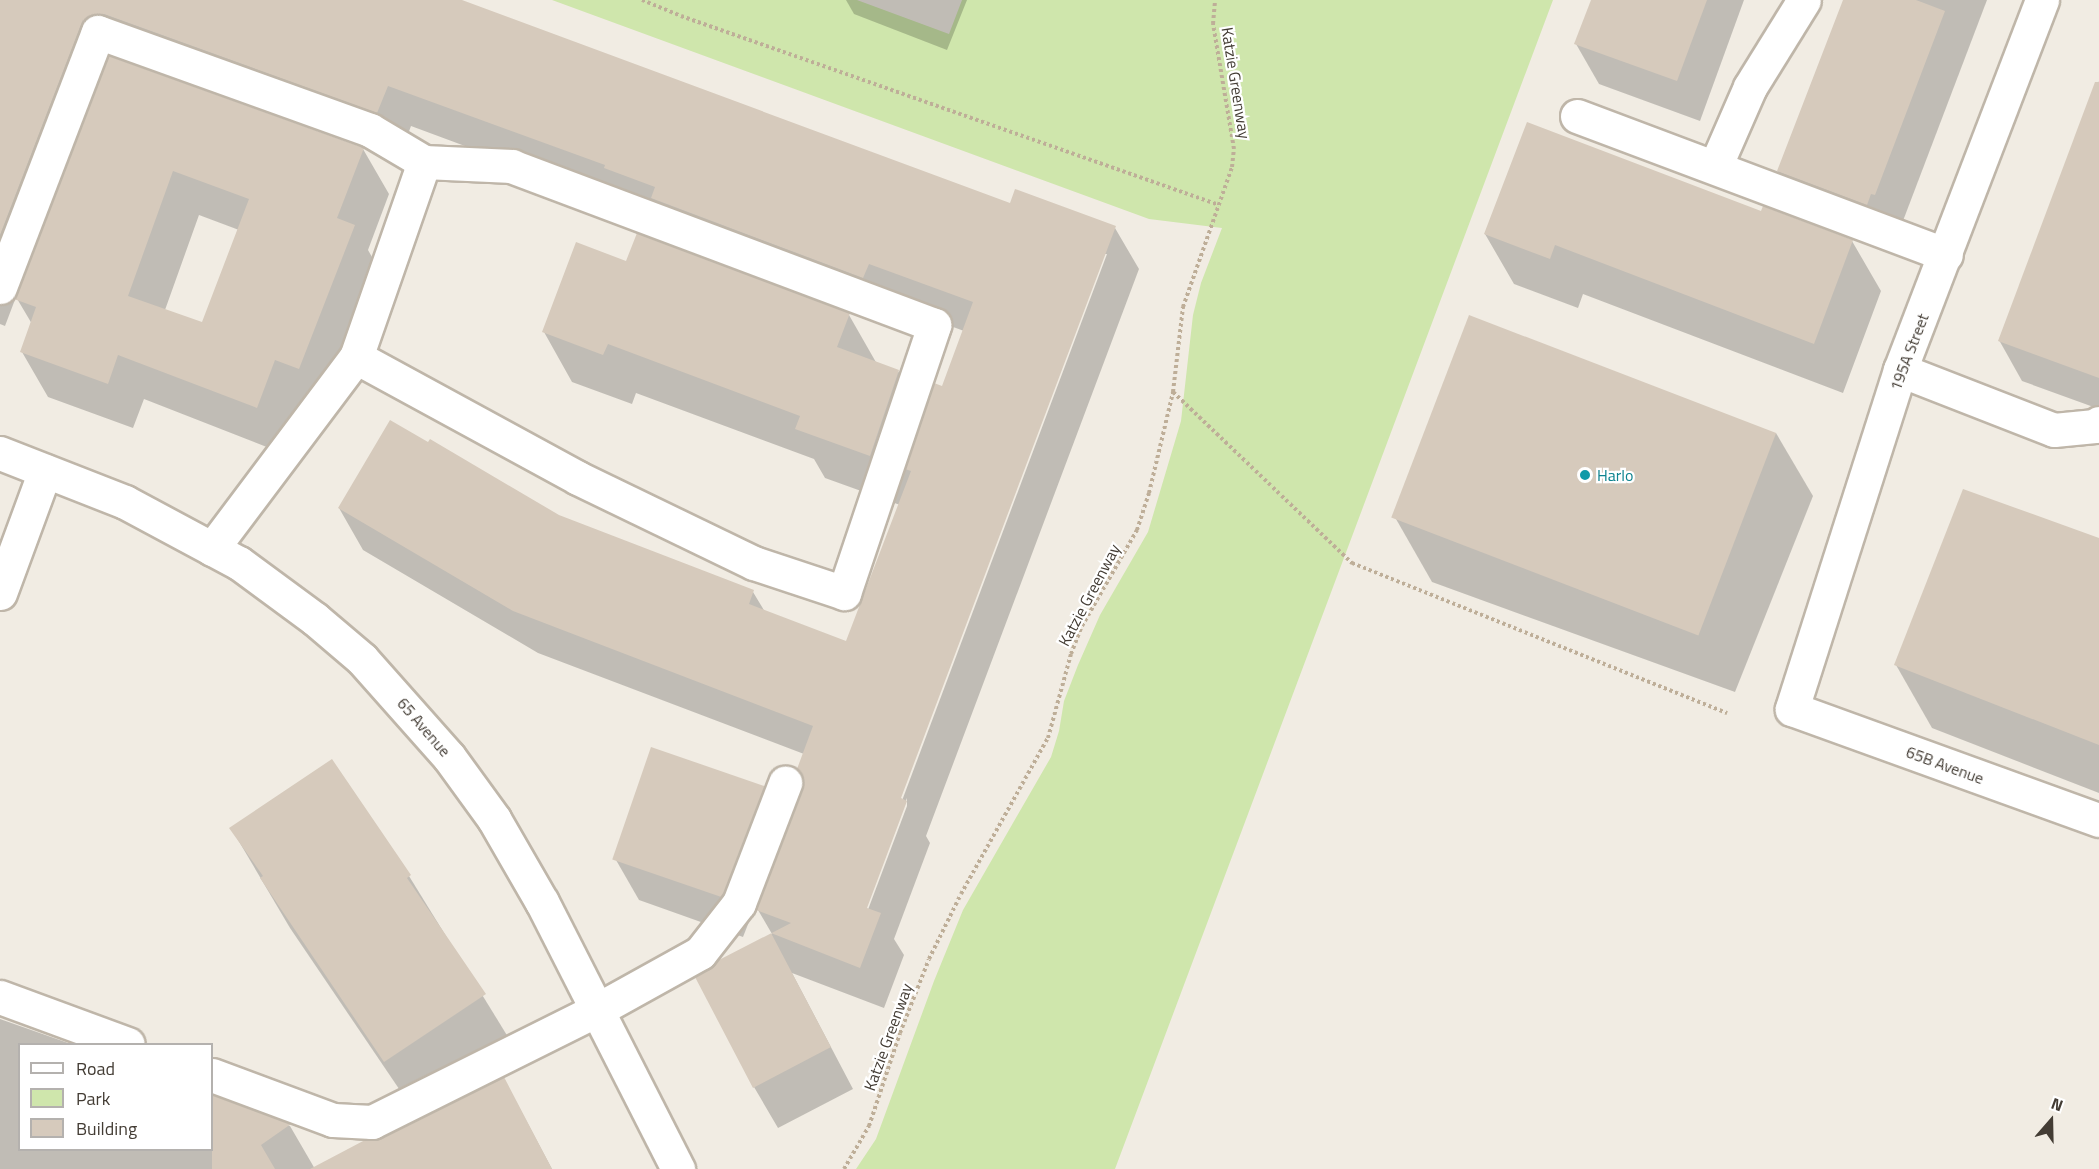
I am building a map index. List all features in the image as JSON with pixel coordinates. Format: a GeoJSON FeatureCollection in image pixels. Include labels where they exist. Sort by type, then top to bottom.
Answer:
{"type":"FeatureCollection","features":[{"type":"Feature","properties":{"kind":"street"},"geometry":{"type":"LineString","coordinates":[[1715,167],[1750,87],[1804,0]]}},
{"type":"Feature","properties":{"kind":"street","name":"195A Street"},"geometry":{"type":"LineString","coordinates":[[1792,709],[1900,370],[2042,0]]}},
{"type":"Feature","properties":{"kind":"street"},"geometry":{"type":"LineString","coordinates":[[0,287],[98,32],[370,130],[424,162],[512,166],[934,325],[844,593],[754,563],[578,478],[356,357]]}},
{"type":"Feature","properties":{"kind":"street"},"geometry":{"type":"LineString","coordinates":[[1577,116],[1946,255]]}},
{"type":"Feature","properties":{"kind":"street"},"geometry":{"type":"LineString","coordinates":[[212,549],[356,357],[424,162]]}},
{"type":"Feature","properties":{"kind":"street"},"geometry":{"type":"LineString","coordinates":[[1900,370],[2054,430],[2095,426],[2099,423]]}},
{"type":"Feature","properties":{"kind":"street","name":"65 Avenue"},"geometry":{"type":"LineString","coordinates":[[0,453],[125,502],[239,564],[315,619],[362,659],[449,756],[494,819],[532,883],[678,1169]]}},
{"type":"Feature","properties":{"kind":"street"},"geometry":{"type":"LineString","coordinates":[[0,593],[45,471]]}},
{"type":"Feature","properties":{"kind":"street","name":"65B Avenue"},"geometry":{"type":"LineString","coordinates":[[1792,709],[2099,820]]}},
{"type":"Feature","properties":{"kind":"street"},"geometry":{"type":"LineString","coordinates":[[213,1075],[333,1120],[372,1122],[597,1010],[700,953],[739,903],[785,783]]}},
{"type":"Feature","properties":{"kind":"street"},"geometry":{"type":"LineString","coordinates":[[0,997],[125,1043]]}},
{"type":"Feature","properties":{"kind":"path"},"geometry":{"type":"LineString","coordinates":[[642,0],[681,16],[1219,205]]}},
{"type":"Feature","properties":{"kind":"path","name":"Katzie Greenway"},"geometry":{"type":"LineString","coordinates":[[844,1169],[869,1126],[900,1033],[929,959],[961,894],[1044,746],[1055,720],[1071,654],[1078,636],[1137,531],[1149,493],[1173,392],[1183,307],[1232,167],[1234,149],[1213,24],[1215,0]]}},
{"type":"Feature","properties":{"kind":"path"},"geometry":{"type":"LineString","coordinates":[[1173,392],[1352,563],[1727,713]]}},
{"type":"Feature","properties":{"kind":"green space"},"geometry":{"type":"Polygon","coordinates":[[[552,0],[857,0],[949,34],[962,0],[1553,0],[1115,1169],[856,1169],[876,1139],[934,981],[963,910],[1051,757],[1059,731],[1064,701],[1078,665],[1100,615],[1148,532],[1181,421],[1193,315],[1201,283],[1222,228],[1149,219],[552,0]]]}},
{"type":"Feature","properties":{"kind":"building"},"geometry":{"type":"Polygon","coordinates":[[[0,0],[462,0],[1010,203],[1015,189],[1116,226],[901,798],[907,801],[867,908],[881,913],[860,968],[771,933],[791,923],[756,910],[803,790],[803,779],[797,769],[813,726],[513,611],[338,508],[390,420],[428,442],[430,439],[559,515],[754,590],[749,604],[846,641],[911,471],[905,469],[934,383],[942,386],[973,302],[869,264],[863,278],[651,198],[655,187],[604,168],[605,165],[388,86],[377,113],[104,14],[87,17],[81,25],[0,235],[0,0]]]}},
{"type":"Feature","properties":{"kind":"building"},"geometry":{"type":"Polygon","coordinates":[[[1591,0],[1707,0],[1677,81],[1574,44],[1591,0]]]}},
{"type":"Feature","properties":{"kind":"building"},"geometry":{"type":"Polygon","coordinates":[[[1843,0],[1916,0],[1945,11],[1875,195],[1871,194],[1867,205],[1777,171],[1843,0]]]}},
{"type":"Feature","properties":{"kind":"building"},"geometry":{"type":"Polygon","coordinates":[[[109,56],[364,148],[337,218],[355,225],[299,369],[275,360],[257,408],[118,355],[108,384],[20,352],[36,307],[14,299],[109,56]],[[173,171],[128,296],[202,322],[249,199],[173,171]]]}},
{"type":"Feature","properties":{"kind":"building"},"geometry":{"type":"Polygon","coordinates":[[[2095,82],[2099,82],[2099,378],[1998,341],[2095,82]]]}},
{"type":"Feature","properties":{"kind":"building"},"geometry":{"type":"Polygon","coordinates":[[[1527,122],[1761,211],[1763,206],[1853,240],[1814,344],[1555,245],[1550,259],[1484,234],[1527,122]]]}},
{"type":"Feature","properties":{"kind":"building"},"geometry":{"type":"Polygon","coordinates":[[[637,233],[850,313],[837,347],[899,370],[870,456],[795,429],[800,416],[608,344],[603,355],[542,332],[576,242],[626,261],[637,233]]]}},
{"type":"Feature","properties":{"kind":"building","name":"Harlo"},"geometry":{"type":"Polygon","coordinates":[[[1469,315],[1776,433],[1698,635],[1391,518],[1469,315]]]}},
{"type":"Feature","properties":{"kind":"building"},"geometry":{"type":"Polygon","coordinates":[[[1963,489],[2099,538],[2099,745],[1894,665],[1963,489]]]}},
{"type":"Feature","properties":{"kind":"building"},"geometry":{"type":"Polygon","coordinates":[[[651,747],[764,786],[726,899],[612,860],[651,747]]]}},
{"type":"Feature","properties":{"kind":"building"},"geometry":{"type":"Polygon","coordinates":[[[332,759],[411,875],[407,878],[486,994],[384,1062],[260,878],[263,876],[229,828],[332,759]]]}},
{"type":"Feature","properties":{"kind":"building"},"geometry":{"type":"Polygon","coordinates":[[[771,933],[831,1047],[753,1088],[695,977],[717,961],[771,933]]]}},
{"type":"Feature","properties":{"kind":"building"},"geometry":{"type":"Polygon","coordinates":[[[504,1077],[552,1169],[310,1169],[365,1140],[380,1139],[504,1077]]]}},
{"type":"Feature","properties":{"kind":"building"},"geometry":{"type":"Polygon","coordinates":[[[213,1095],[291,1124],[261,1145],[275,1169],[212,1169],[213,1095]]]}},
{"type":"Feature","properties":{"kind":"place","name":"Harlo"},"geometry":{"type":"Point","coordinates":[1585,475]}}]}
